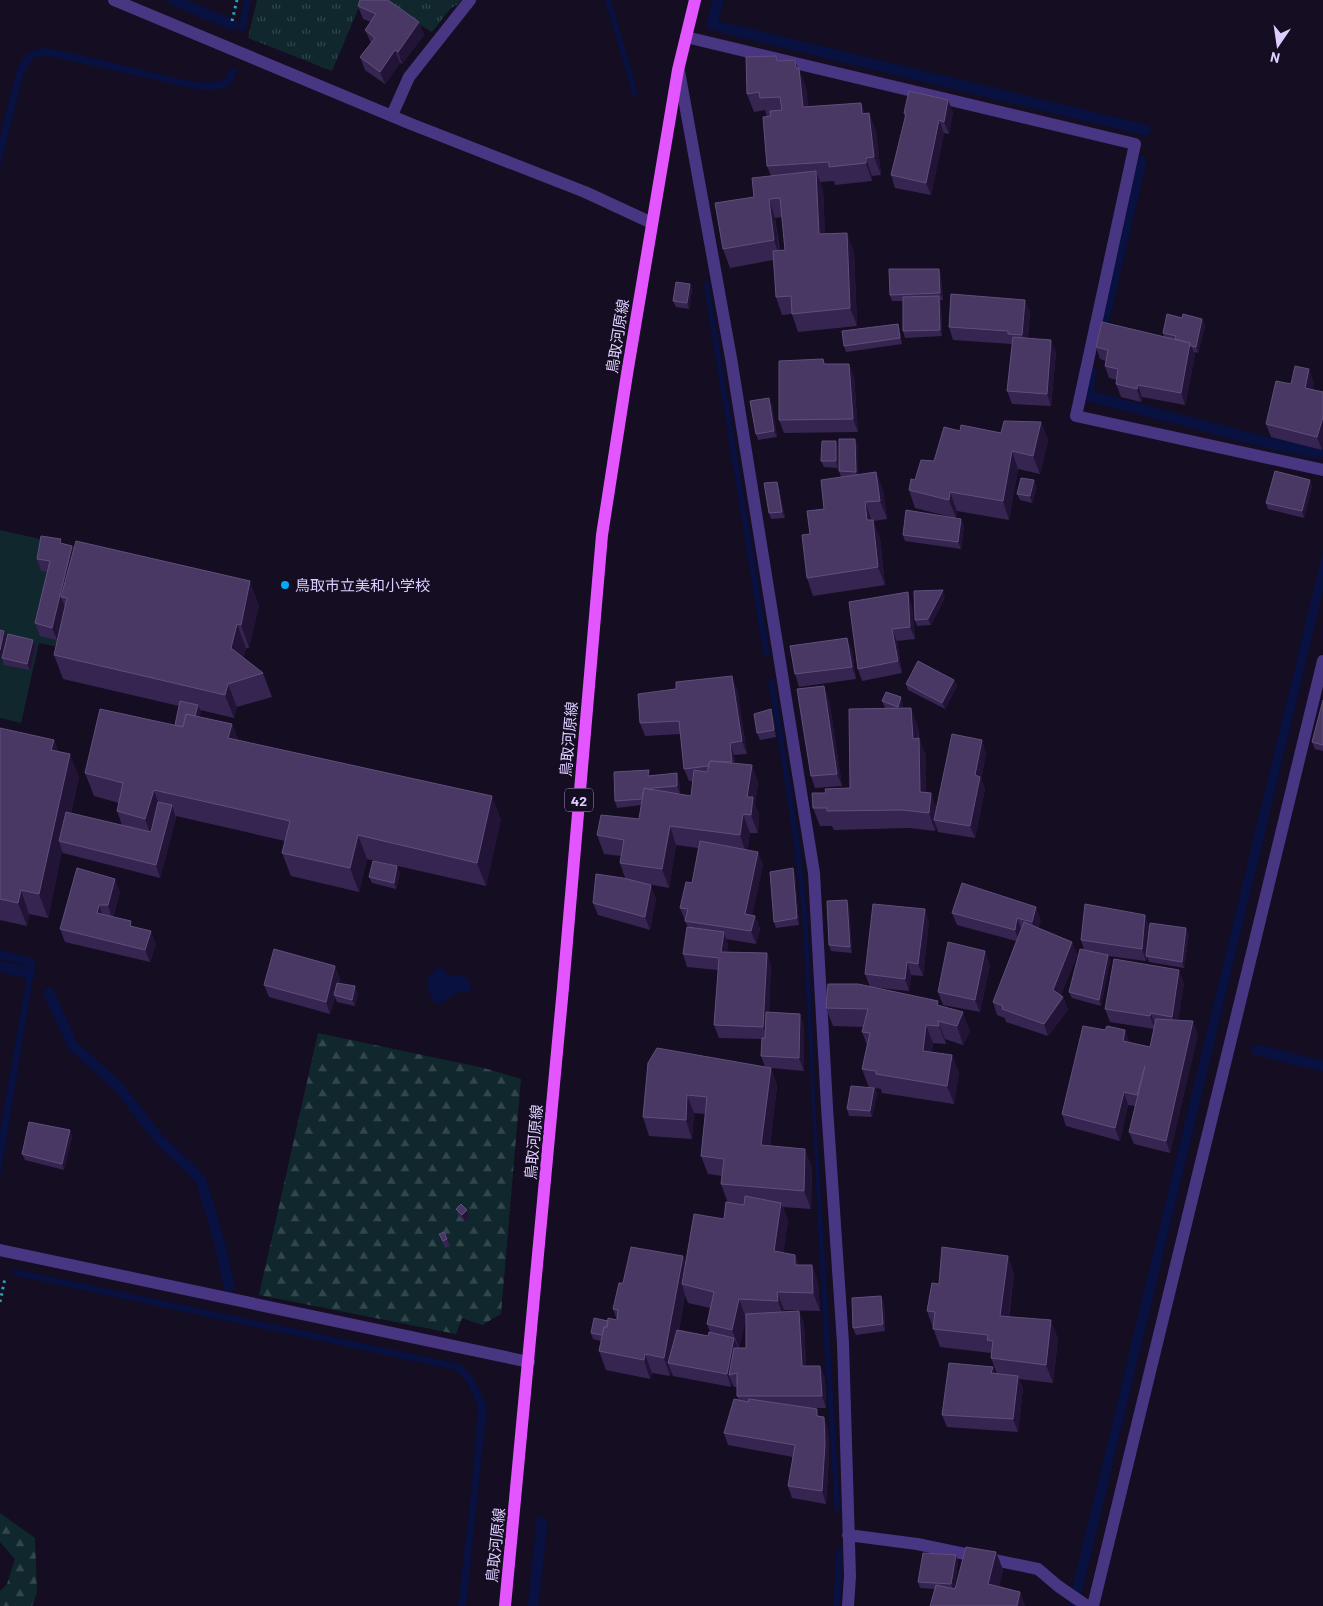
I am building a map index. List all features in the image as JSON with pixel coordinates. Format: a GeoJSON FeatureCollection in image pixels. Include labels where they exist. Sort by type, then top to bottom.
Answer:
{"type":"FeatureCollection","features":[{"type":"Feature","properties":{"kind":"main road","name":"鳥取河原線"},"geometry":{"type":"LineString","coordinates":[[505,1606],[563,988],[602,535],[678,70],[695,0]]}},
{"type":"Feature","properties":{"kind":"street"},"geometry":{"type":"LineString","coordinates":[[114,0],[392,115],[585,192],[652,223]]}},
{"type":"Feature","properties":{"kind":"street"},"geometry":{"type":"LineString","coordinates":[[392,115],[409,77],[470,0]]}},
{"type":"Feature","properties":{"kind":"street"},"geometry":{"type":"LineString","coordinates":[[686,37],[1135,144],[1076,416],[1323,470]]}},
{"type":"Feature","properties":{"kind":"street"},"geometry":{"type":"LineString","coordinates":[[678,70],[729,349],[814,873],[842,1343],[850,1576],[848,1606]]}},
{"type":"Feature","properties":{"kind":"street"},"geometry":{"type":"LineString","coordinates":[[1093,1606],[1323,660]]}},
{"type":"Feature","properties":{"kind":"street"},"geometry":{"type":"LineString","coordinates":[[0,1250],[529,1362]]}},
{"type":"Feature","properties":{"kind":"street"},"geometry":{"type":"LineString","coordinates":[[848,1535],[917,1544],[1038,1569],[1058,1586],[1087,1606]]}},
{"type":"Feature","properties":{"kind":"green space"},"geometry":{"type":"Polygon","coordinates":[[[257,0],[362,0],[332,71],[248,38],[257,0]]]}},
{"type":"Feature","properties":{"kind":"green space"},"geometry":{"type":"Polygon","coordinates":[[[380,0],[461,0],[450,9],[432,32],[380,0]]]}},
{"type":"Feature","properties":{"kind":"green space"},"geometry":{"type":"Polygon","coordinates":[[[0,530],[81,548],[59,647],[39,643],[21,723],[0,718],[0,530]]]}},
{"type":"Feature","properties":{"kind":"green space"},"geometry":{"type":"Polygon","coordinates":[[[318,1033],[484,1068],[521,1079],[501,1314],[482,1325],[462,1318],[456,1334],[259,1295],[318,1033]]]}},
{"type":"Feature","properties":{"kind":"green space"},"geometry":{"type":"Polygon","coordinates":[[[0,1513],[35,1538],[37,1592],[32,1606],[0,1606],[0,1591],[7,1584],[15,1559],[0,1542],[0,1513]]]}},
{"type":"Feature","properties":{"kind":"shaded area"},"geometry":{"type":"Polygon","coordinates":[[[244,0],[251,0],[245,31],[238,30],[244,0]]]}},
{"type":"Feature","properties":{"kind":"shaded area"},"geometry":{"type":"Polygon","coordinates":[[[605,0],[611,0],[638,93],[633,96],[605,0]]]}},
{"type":"Feature","properties":{"kind":"shaded area"},"geometry":{"type":"Polygon","coordinates":[[[44,48],[200,82],[220,81],[225,79],[230,68],[237,69],[232,82],[224,88],[200,90],[53,57],[33,58],[24,73],[0,167],[0,136],[17,69],[25,55],[34,50],[44,48]]]}},
{"type":"Feature","properties":{"kind":"shaded area"},"geometry":{"type":"Polygon","coordinates":[[[708,278],[770,655],[764,657],[704,286],[708,278]]]}},
{"type":"Feature","properties":{"kind":"shaded area"},"geometry":{"type":"Polygon","coordinates":[[[1323,551],[1323,591],[1079,1606],[1068,1606],[1323,551]]]}},
{"type":"Feature","properties":{"kind":"shaded area"},"geometry":{"type":"Polygon","coordinates":[[[768,680],[774,680],[800,845],[808,925],[815,1100],[840,1510],[835,1512],[824,1341],[802,910],[787,795],[768,680]]]}},
{"type":"Feature","properties":{"kind":"shaded area"},"geometry":{"type":"Polygon","coordinates":[[[0,950],[36,959],[0,1178],[0,1131],[28,969],[25,965],[0,959],[0,950]]]}},
{"type":"Feature","properties":{"kind":"shaded area"},"geometry":{"type":"Polygon","coordinates":[[[443,967],[446,974],[468,979],[471,991],[458,992],[442,1003],[436,1003],[427,987],[432,974],[443,967]]]}},
{"type":"Feature","properties":{"kind":"shaded area"},"geometry":{"type":"Polygon","coordinates":[[[14,1269],[460,1364],[472,1376],[487,1406],[466,1606],[458,1606],[472,1484],[478,1406],[467,1382],[455,1370],[13,1275],[14,1269]]]}},
{"type":"Feature","properties":{"kind":"shaded area"},"geometry":{"type":"Polygon","coordinates":[[[842,1547],[840,1606],[833,1606],[837,1549],[842,1547]]]}},
{"type":"Feature","properties":{"kind":"building"},"geometry":{"type":"Polygon","coordinates":[[[360,0],[388,0],[419,22],[398,52],[395,50],[380,72],[360,57],[375,38],[365,30],[376,14],[358,6],[360,0]]]}},
{"type":"Feature","properties":{"kind":"building"},"geometry":{"type":"Polygon","coordinates":[[[776,56],[777,61],[795,60],[796,68],[799,68],[803,107],[861,103],[862,114],[869,113],[874,157],[866,158],[866,163],[829,167],[829,162],[767,166],[763,117],[771,116],[770,111],[782,110],[780,97],[760,98],[759,92],[747,94],[746,57],[776,56]]]}},
{"type":"Feature","properties":{"kind":"building"},"geometry":{"type":"Polygon","coordinates":[[[909,91],[948,100],[944,122],[939,120],[926,183],[891,175],[906,114],[904,113],[909,91]]]}},
{"type":"Feature","properties":{"kind":"building"},"geometry":{"type":"Polygon","coordinates":[[[816,171],[819,234],[847,233],[850,308],[792,314],[791,296],[776,297],[773,251],[785,250],[780,198],[769,199],[774,240],[723,249],[715,203],[754,197],[752,178],[816,171]]]}},
{"type":"Feature","properties":{"kind":"building"},"geometry":{"type":"Polygon","coordinates":[[[889,269],[939,269],[940,293],[890,295],[889,269]]]}},
{"type":"Feature","properties":{"kind":"building"},"geometry":{"type":"Polygon","coordinates":[[[676,282],[690,284],[687,303],[673,301],[676,282]]]}},
{"type":"Feature","properties":{"kind":"building"},"geometry":{"type":"Polygon","coordinates":[[[951,294],[1025,300],[1022,335],[1008,334],[1008,331],[949,327],[951,294]]]}},
{"type":"Feature","properties":{"kind":"building"},"geometry":{"type":"Polygon","coordinates":[[[939,296],[940,330],[903,331],[903,297],[939,296]]]}},
{"type":"Feature","properties":{"kind":"building"},"geometry":{"type":"Polygon","coordinates":[[[1167,314],[1182,318],[1183,314],[1202,319],[1196,347],[1191,346],[1190,343],[1175,339],[1176,336],[1163,333],[1167,314]]]}},
{"type":"Feature","properties":{"kind":"building"},"geometry":{"type":"Polygon","coordinates":[[[1102,322],[1190,343],[1181,393],[1138,385],[1137,389],[1116,384],[1118,369],[1105,366],[1108,350],[1096,347],[1102,322]]]}},
{"type":"Feature","properties":{"kind":"building"},"geometry":{"type":"Polygon","coordinates":[[[898,324],[900,338],[844,346],[842,331],[898,324]]]}},
{"type":"Feature","properties":{"kind":"building"},"geometry":{"type":"Polygon","coordinates":[[[1013,337],[1051,340],[1047,394],[1007,391],[1013,337]]]}},
{"type":"Feature","properties":{"kind":"building"},"geometry":{"type":"Polygon","coordinates":[[[823,359],[824,364],[849,364],[853,419],[779,420],[779,361],[823,359]]]}},
{"type":"Feature","properties":{"kind":"building"},"geometry":{"type":"Polygon","coordinates":[[[1295,366],[1309,369],[1305,388],[1323,392],[1323,417],[1317,437],[1266,424],[1276,381],[1291,384],[1295,366]]]}},
{"type":"Feature","properties":{"kind":"building"},"geometry":{"type":"Polygon","coordinates":[[[769,398],[774,431],[756,434],[750,401],[769,398]]]}},
{"type":"Feature","properties":{"kind":"building"},"geometry":{"type":"Polygon","coordinates":[[[1004,421],[1041,422],[1033,456],[1012,451],[1003,501],[950,492],[949,500],[909,490],[911,479],[915,480],[921,460],[934,461],[944,427],[960,431],[961,425],[1001,433],[1004,421]]]}},
{"type":"Feature","properties":{"kind":"building"},"geometry":{"type":"Polygon","coordinates":[[[839,439],[855,439],[856,472],[839,471],[839,439]]]}},
{"type":"Feature","properties":{"kind":"building"},"geometry":{"type":"Polygon","coordinates":[[[822,441],[836,441],[836,461],[821,461],[822,441]]]}},
{"type":"Feature","properties":{"kind":"building"},"geometry":{"type":"Polygon","coordinates":[[[1275,471],[1310,480],[1302,511],[1266,503],[1275,471]]]}},
{"type":"Feature","properties":{"kind":"building"},"geometry":{"type":"Polygon","coordinates":[[[876,472],[880,501],[865,502],[867,520],[873,520],[878,567],[807,578],[802,535],[810,534],[807,511],[824,509],[821,480],[876,472]]]}},
{"type":"Feature","properties":{"kind":"building"},"geometry":{"type":"Polygon","coordinates":[[[1021,478],[1034,480],[1030,496],[1017,494],[1021,478]]]}},
{"type":"Feature","properties":{"kind":"building"},"geometry":{"type":"Polygon","coordinates":[[[777,482],[782,512],[769,513],[764,483],[777,482]]]}},
{"type":"Feature","properties":{"kind":"building"},"geometry":{"type":"Polygon","coordinates":[[[906,510],[961,519],[958,542],[903,535],[906,510]]]}},
{"type":"Feature","properties":{"kind":"building"},"geometry":{"type":"Polygon","coordinates":[[[41,536],[61,539],[60,543],[72,546],[52,628],[35,623],[50,561],[37,559],[41,536]]]}},
{"type":"Feature","properties":{"kind":"building"},"geometry":{"type":"Polygon","coordinates":[[[76,541],[250,581],[241,625],[237,624],[231,648],[263,673],[228,684],[225,695],[54,655],[67,598],[61,597],[76,541]]]}},
{"type":"Feature","properties":{"kind":"building"},"geometry":{"type":"Polygon","coordinates":[[[943,590],[928,619],[915,620],[914,591],[943,590]]]}},
{"type":"Feature","properties":{"kind":"building"},"geometry":{"type":"Polygon","coordinates":[[[908,592],[910,627],[892,629],[898,661],[858,669],[849,602],[908,592]]]}},
{"type":"Feature","properties":{"kind":"building"},"geometry":{"type":"Polygon","coordinates":[[[0,630],[4,631],[0,650],[0,630]]]}},
{"type":"Feature","properties":{"kind":"building"},"geometry":{"type":"Polygon","coordinates":[[[8,634],[33,640],[27,664],[2,658],[8,634]]]}},
{"type":"Feature","properties":{"kind":"building"},"geometry":{"type":"Polygon","coordinates":[[[847,638],[852,667],[795,674],[790,646],[847,638]]]}},
{"type":"Feature","properties":{"kind":"building"},"geometry":{"type":"Polygon","coordinates":[[[918,661],[954,680],[942,703],[906,684],[918,661]]]}},
{"type":"Feature","properties":{"kind":"building"},"geometry":{"type":"Polygon","coordinates":[[[732,676],[742,741],[730,743],[732,762],[710,761],[708,766],[684,769],[679,721],[640,723],[638,694],[676,689],[676,682],[732,676]]]}},
{"type":"Feature","properties":{"kind":"building"},"geometry":{"type":"Polygon","coordinates":[[[824,686],[837,774],[811,776],[797,689],[824,686]]]}},
{"type":"Feature","properties":{"kind":"building"},"geometry":{"type":"Polygon","coordinates":[[[886,692],[901,697],[898,707],[882,701],[886,692]]]}},
{"type":"Feature","properties":{"kind":"building"},"geometry":{"type":"Polygon","coordinates":[[[1323,700],[1323,745],[1312,742],[1323,700]]]}},
{"type":"Feature","properties":{"kind":"building"},"geometry":{"type":"Polygon","coordinates":[[[180,701],[198,705],[195,716],[186,714],[183,727],[175,725],[180,701]]]}},
{"type":"Feature","properties":{"kind":"building"},"geometry":{"type":"Polygon","coordinates":[[[911,708],[913,739],[919,738],[920,792],[931,793],[929,813],[902,810],[827,811],[827,808],[813,808],[812,793],[826,793],[825,789],[850,788],[849,709],[911,708]]]}},
{"type":"Feature","properties":{"kind":"building"},"geometry":{"type":"Polygon","coordinates":[[[100,709],[183,727],[186,714],[232,724],[228,738],[492,796],[477,863],[358,835],[350,868],[282,853],[290,821],[154,790],[145,819],[117,811],[123,783],[85,773],[100,709]]]}},
{"type":"Feature","properties":{"kind":"building"},"geometry":{"type":"Polygon","coordinates":[[[771,709],[774,730],[757,733],[754,714],[771,709]]]}},
{"type":"Feature","properties":{"kind":"building"},"geometry":{"type":"Polygon","coordinates":[[[0,728],[54,740],[51,750],[70,754],[39,894],[21,890],[18,903],[0,899],[0,728]]]}},
{"type":"Feature","properties":{"kind":"building"},"geometry":{"type":"Polygon","coordinates":[[[952,734],[982,740],[975,775],[980,777],[970,826],[934,820],[952,734]]]}},
{"type":"Feature","properties":{"kind":"building"},"geometry":{"type":"Polygon","coordinates":[[[710,761],[752,765],[747,797],[753,797],[751,815],[743,814],[740,835],[670,826],[662,869],[620,863],[624,840],[597,835],[601,815],[639,819],[644,788],[691,796],[694,770],[707,772],[710,761]]]}},
{"type":"Feature","properties":{"kind":"building"},"geometry":{"type":"Polygon","coordinates":[[[649,770],[648,776],[677,773],[677,786],[652,788],[652,790],[644,788],[642,799],[615,801],[614,772],[649,770]]]}},
{"type":"Feature","properties":{"kind":"building"},"geometry":{"type":"Polygon","coordinates":[[[158,802],[172,805],[156,865],[59,841],[66,812],[151,832],[158,802]]]}},
{"type":"Feature","properties":{"kind":"building"},"geometry":{"type":"Polygon","coordinates":[[[700,841],[758,852],[745,914],[755,916],[751,931],[685,921],[688,909],[680,908],[686,882],[692,883],[700,841]]]}},
{"type":"Feature","properties":{"kind":"building"},"geometry":{"type":"Polygon","coordinates":[[[373,861],[397,866],[394,883],[369,877],[373,861]]]}},
{"type":"Feature","properties":{"kind":"building"},"geometry":{"type":"Polygon","coordinates":[[[77,868],[115,879],[108,905],[99,905],[97,913],[131,921],[130,926],[151,931],[145,950],[60,929],[77,868]]]}},
{"type":"Feature","properties":{"kind":"building"},"geometry":{"type":"Polygon","coordinates":[[[793,868],[797,918],[774,922],[770,872],[793,868]]]}},
{"type":"Feature","properties":{"kind":"building"},"geometry":{"type":"Polygon","coordinates":[[[596,874],[651,885],[645,917],[593,903],[596,874]]]}},
{"type":"Feature","properties":{"kind":"building"},"geometry":{"type":"Polygon","coordinates":[[[962,883],[1036,907],[1032,922],[1017,918],[1015,930],[952,913],[962,883]]]}},
{"type":"Feature","properties":{"kind":"building"},"geometry":{"type":"Polygon","coordinates":[[[847,900],[850,947],[829,945],[827,901],[847,900]]]}},
{"type":"Feature","properties":{"kind":"building"},"geometry":{"type":"Polygon","coordinates":[[[873,904],[925,909],[918,964],[907,962],[905,979],[865,974],[873,904]]]}},
{"type":"Feature","properties":{"kind":"building"},"geometry":{"type":"Polygon","coordinates":[[[1085,904],[1145,915],[1142,949],[1081,940],[1085,904]]]}},
{"type":"Feature","properties":{"kind":"building"},"geometry":{"type":"Polygon","coordinates":[[[1024,922],[1072,942],[1053,990],[1063,997],[1044,1024],[1002,1009],[1003,1006],[993,1002],[1024,922]]]}},
{"type":"Feature","properties":{"kind":"building"},"geometry":{"type":"Polygon","coordinates":[[[1150,923],[1186,928],[1182,962],[1146,956],[1150,923]]]}},
{"type":"Feature","properties":{"kind":"building"},"geometry":{"type":"Polygon","coordinates":[[[687,927],[724,932],[721,952],[767,953],[763,1027],[714,1025],[719,958],[683,954],[687,927]]]}},
{"type":"Feature","properties":{"kind":"building"},"geometry":{"type":"Polygon","coordinates":[[[948,942],[985,951],[975,1000],[938,992],[948,942]]]}},
{"type":"Feature","properties":{"kind":"building"},"geometry":{"type":"Polygon","coordinates":[[[274,949],[335,966],[326,1002],[264,985],[274,949]]]}},
{"type":"Feature","properties":{"kind":"building"},"geometry":{"type":"Polygon","coordinates":[[[1080,949],[1108,955],[1099,1000],[1069,992],[1080,949]]]}},
{"type":"Feature","properties":{"kind":"building"},"geometry":{"type":"Polygon","coordinates":[[[1114,959],[1179,970],[1172,1017],[1151,1013],[1150,1016],[1105,1009],[1114,959]]]}},
{"type":"Feature","properties":{"kind":"building"},"geometry":{"type":"Polygon","coordinates":[[[337,983],[355,986],[352,1000],[334,995],[337,983]]]}},
{"type":"Feature","properties":{"kind":"building"},"geometry":{"type":"Polygon","coordinates":[[[828,984],[858,984],[938,1001],[937,1005],[963,1012],[957,1026],[938,1021],[939,1026],[926,1025],[923,1051],[952,1055],[947,1086],[876,1074],[876,1071],[862,1069],[870,1033],[862,1032],[868,1009],[826,1008],[828,984]]]}},
{"type":"Feature","properties":{"kind":"building"},"geometry":{"type":"Polygon","coordinates":[[[766,1012],[800,1014],[799,1058],[761,1056],[762,1038],[765,1038],[766,1012]]]}},
{"type":"Feature","properties":{"kind":"building"},"geometry":{"type":"Polygon","coordinates":[[[1156,1019],[1193,1021],[1166,1141],[1129,1132],[1145,1066],[1137,1095],[1124,1092],[1115,1128],[1062,1114],[1083,1026],[1105,1030],[1107,1026],[1125,1030],[1123,1041],[1150,1047],[1156,1019]]]}},
{"type":"Feature","properties":{"kind":"building"},"geometry":{"type":"Polygon","coordinates":[[[657,1048],[771,1068],[761,1145],[805,1149],[804,1191],[721,1184],[724,1159],[701,1156],[707,1097],[687,1095],[686,1120],[643,1117],[648,1063],[657,1048]]]}},
{"type":"Feature","properties":{"kind":"building"},"geometry":{"type":"Polygon","coordinates":[[[851,1086],[874,1088],[870,1111],[847,1109],[851,1086]]]}},
{"type":"Feature","properties":{"kind":"building"},"geometry":{"type":"Polygon","coordinates":[[[29,1122],[70,1130],[62,1164],[22,1154],[29,1122]]]}},
{"type":"Feature","properties":{"kind":"building"},"geometry":{"type":"Polygon","coordinates":[[[745,1196],[781,1203],[774,1251],[795,1255],[795,1265],[812,1265],[813,1293],[777,1292],[778,1301],[739,1299],[732,1330],[707,1324],[714,1292],[682,1284],[694,1214],[724,1219],[726,1202],[744,1205],[745,1196]]]}},
{"type":"Feature","properties":{"kind":"building"},"geometry":{"type":"Polygon","coordinates":[[[461,1204],[467,1210],[462,1215],[456,1209],[461,1204]]]}},
{"type":"Feature","properties":{"kind":"building"},"geometry":{"type":"Polygon","coordinates":[[[444,1232],[447,1239],[443,1241],[439,1234],[444,1232]]]}},
{"type":"Feature","properties":{"kind":"building"},"geometry":{"type":"Polygon","coordinates":[[[631,1247],[683,1256],[664,1358],[645,1354],[644,1360],[599,1351],[608,1318],[617,1320],[618,1310],[613,1309],[619,1283],[623,1283],[631,1247]]]}},
{"type":"Feature","properties":{"kind":"building"},"geometry":{"type":"Polygon","coordinates":[[[942,1247],[1008,1256],[1000,1316],[1051,1320],[1046,1365],[991,1358],[993,1341],[987,1340],[988,1335],[933,1329],[935,1312],[927,1311],[932,1283],[939,1284],[942,1247]]]}},
{"type":"Feature","properties":{"kind":"building"},"geometry":{"type":"Polygon","coordinates":[[[881,1296],[883,1324],[853,1328],[852,1298],[881,1296]]]}},
{"type":"Feature","properties":{"kind":"building"},"geometry":{"type":"Polygon","coordinates":[[[799,1311],[802,1366],[820,1366],[822,1396],[737,1396],[737,1373],[729,1375],[734,1348],[746,1348],[746,1314],[799,1311]]]}},
{"type":"Feature","properties":{"kind":"building"},"geometry":{"type":"Polygon","coordinates":[[[594,1318],[608,1321],[602,1335],[591,1333],[594,1318]]]}},
{"type":"Feature","properties":{"kind":"building"},"geometry":{"type":"Polygon","coordinates":[[[677,1330],[708,1336],[709,1332],[734,1338],[727,1374],[668,1363],[677,1330]]]}},
{"type":"Feature","properties":{"kind":"building"},"geometry":{"type":"Polygon","coordinates":[[[949,1363],[993,1367],[991,1373],[1018,1376],[1013,1419],[942,1415],[949,1363]]]}},
{"type":"Feature","properties":{"kind":"building"},"geometry":{"type":"Polygon","coordinates":[[[734,1399],[748,1402],[749,1399],[817,1409],[817,1416],[824,1417],[825,1444],[822,1491],[788,1486],[795,1445],[724,1433],[734,1399]]]}},
{"type":"Feature","properties":{"kind":"building"},"geometry":{"type":"Polygon","coordinates":[[[966,1547],[996,1552],[988,1584],[1020,1592],[1017,1606],[930,1606],[936,1585],[955,1589],[966,1547]]]}},
{"type":"Feature","properties":{"kind":"building"},"geometry":{"type":"Polygon","coordinates":[[[923,1553],[956,1555],[951,1584],[918,1582],[923,1553]]]}},
{"type":"Feature","properties":{"kind":"waterway"},"geometry":{"type":"LineString","coordinates":[[173,0],[233,25]]}},
{"type":"Feature","properties":{"kind":"waterway"},"geometry":{"type":"LineString","coordinates":[[712,25],[718,0]]}},
{"type":"Feature","properties":{"kind":"waterway"},"geometry":{"type":"LineString","coordinates":[[720,27],[1145,130]]}},
{"type":"Feature","properties":{"kind":"waterway"},"geometry":{"type":"LineString","coordinates":[[1100,336],[1141,161]]}},
{"type":"Feature","properties":{"kind":"waterway"},"geometry":{"type":"LineString","coordinates":[[1091,373],[1089,396],[1273,444],[1319,453]]}},
{"type":"Feature","properties":{"kind":"waterway"},"geometry":{"type":"LineString","coordinates":[[0,966],[30,974]]}},
{"type":"Feature","properties":{"kind":"waterway"},"geometry":{"type":"LineString","coordinates":[[49,993],[73,1046],[117,1085],[158,1138],[201,1180],[221,1248],[229,1287]]}},
{"type":"Feature","properties":{"kind":"waterway"},"geometry":{"type":"LineString","coordinates":[[1257,1050],[1323,1066]]}},
{"type":"Feature","properties":{"kind":"waterway"},"geometry":{"type":"LineString","coordinates":[[533,1606],[542,1522]]}},
{"type":"Feature","properties":{"kind":"place","name":"鳥取市立美和小学校"},"geometry":{"type":"Point","coordinates":[285,585]}}]}
